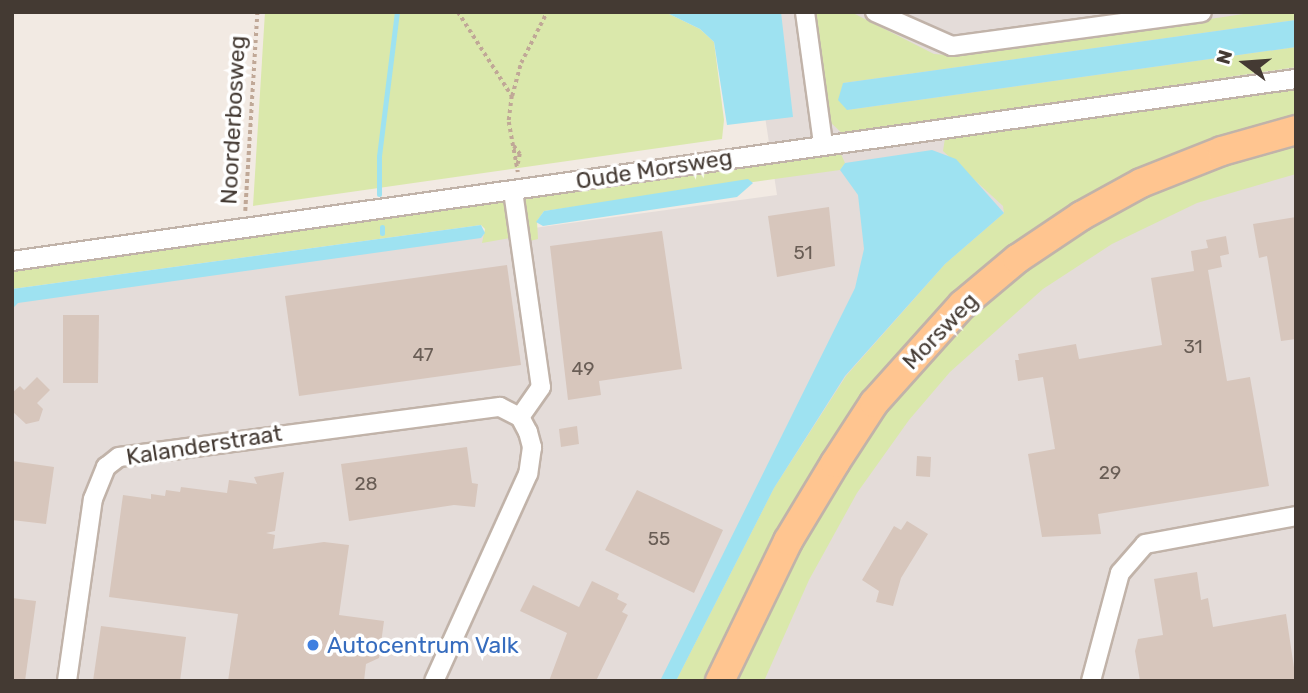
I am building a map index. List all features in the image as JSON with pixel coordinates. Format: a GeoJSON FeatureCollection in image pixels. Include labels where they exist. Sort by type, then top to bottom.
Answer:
{"type":"FeatureCollection","features":[{"type":"Feature","properties":{"kind":"main road","name":"Morsweg"},"geometry":{"type":"LineString","coordinates":[[720,681],[788,541],[835,463],[874,403],[962,306],[1070,223],[1141,183],[1222,151],[1296,130]]}},
{"type":"Feature","properties":{"kind":"street"},"geometry":{"type":"LineString","coordinates":[[805,12],[823,144]]}},
{"type":"Feature","properties":{"kind":"street"},"geometry":{"type":"LineString","coordinates":[[875,12],[952,46],[1202,12]]}},
{"type":"Feature","properties":{"kind":"street","name":"Oude Morsweg"},"geometry":{"type":"LineString","coordinates":[[12,261],[1296,79]]}},
{"type":"Feature","properties":{"kind":"street"},"geometry":{"type":"LineString","coordinates":[[434,681],[524,490],[532,447],[520,416],[541,387],[513,191]]}},
{"type":"Feature","properties":{"kind":"street","name":"Kalanderstraat"},"geometry":{"type":"LineString","coordinates":[[67,681],[93,499],[106,467],[119,457],[492,407],[520,416]]}},
{"type":"Feature","properties":{"kind":"street"},"geometry":{"type":"LineString","coordinates":[[1091,681],[1120,573],[1145,544],[1296,516]]}},
{"type":"Feature","properties":{"kind":"path","name":"Noorderbosweg"},"geometry":{"type":"LineString","coordinates":[[244,230],[257,12]]}},
{"type":"Feature","properties":{"kind":"path"},"geometry":{"type":"LineString","coordinates":[[458,12],[512,96]]}},
{"type":"Feature","properties":{"kind":"path"},"geometry":{"type":"LineString","coordinates":[[513,191],[517,166],[509,122],[512,96],[521,63],[547,12]]}},
{"type":"Feature","properties":{"kind":"shaded area"},"geometry":{"type":"Polygon","coordinates":[[[749,12],[1296,12],[1296,681],[12,681],[12,299],[777,195],[749,12]]]}},
{"type":"Feature","properties":{"kind":"green space"},"geometry":{"type":"Polygon","coordinates":[[[265,12],[665,12],[700,29],[714,42],[724,120],[722,139],[253,206],[265,12]]]}},
{"type":"Feature","properties":{"kind":"green space"},"geometry":{"type":"Polygon","coordinates":[[[810,12],[851,12],[934,54],[960,56],[1257,12],[1296,12],[1296,20],[843,83],[847,110],[1296,47],[1296,67],[844,135],[830,122],[810,12]]]}},
{"type":"Feature","properties":{"kind":"green space"},"geometry":{"type":"Polygon","coordinates":[[[1296,90],[1296,118],[1122,179],[1088,196],[999,257],[939,309],[892,360],[840,428],[786,518],[704,681],[676,681],[774,488],[846,376],[945,264],[1004,213],[1003,206],[943,151],[945,138],[1296,90]]]}},
{"type":"Feature","properties":{"kind":"green space"},"geometry":{"type":"Polygon","coordinates":[[[1296,139],[1296,174],[1197,203],[1112,244],[1043,289],[950,372],[909,420],[857,493],[809,580],[764,681],[726,681],[867,426],[978,299],[1133,196],[1296,139]]]}},
{"type":"Feature","properties":{"kind":"green space"},"geometry":{"type":"Polygon","coordinates":[[[840,152],[845,163],[840,170],[544,211],[537,221],[538,239],[526,242],[523,196],[840,152]]]}},
{"type":"Feature","properties":{"kind":"green space"},"geometry":{"type":"Polygon","coordinates":[[[504,199],[511,205],[515,237],[482,243],[485,229],[481,225],[12,289],[12,269],[504,199]]]}},
{"type":"Feature","properties":{"kind":"water"},"geometry":{"type":"Polygon","coordinates":[[[665,12],[781,12],[793,117],[727,125],[714,42],[700,29],[665,12]]]}},
{"type":"Feature","properties":{"kind":"water"},"geometry":{"type":"Polygon","coordinates":[[[1296,20],[1296,47],[847,110],[838,100],[843,83],[1296,20]]]}},
{"type":"Feature","properties":{"kind":"water"},"geometry":{"type":"Polygon","coordinates":[[[932,150],[956,159],[1004,213],[945,264],[845,376],[774,488],[676,681],[660,681],[855,288],[864,249],[858,195],[840,170],[845,163],[932,150]]]}},
{"type":"Feature","properties":{"kind":"water"},"geometry":{"type":"Polygon","coordinates":[[[748,179],[753,183],[737,197],[543,226],[536,222],[544,211],[748,179]]]}},
{"type":"Feature","properties":{"kind":"water"},"geometry":{"type":"Polygon","coordinates":[[[481,225],[485,233],[481,238],[18,303],[12,309],[12,289],[481,225]]]}},
{"type":"Feature","properties":{"kind":"building"},"geometry":{"type":"Polygon","coordinates":[[[829,207],[835,266],[777,277],[768,216],[829,207]]]}},
{"type":"Feature","properties":{"kind":"building"},"geometry":{"type":"Polygon","coordinates":[[[1296,217],[1296,339],[1281,341],[1267,256],[1259,258],[1253,224],[1296,217]]]}},
{"type":"Feature","properties":{"kind":"building"},"geometry":{"type":"Polygon","coordinates":[[[662,231],[682,369],[599,381],[601,395],[568,400],[550,246],[662,231]]]}},
{"type":"Feature","properties":{"kind":"building"},"geometry":{"type":"Polygon","coordinates":[[[1226,236],[1229,254],[1220,256],[1222,267],[1208,270],[1227,381],[1250,377],[1269,486],[1098,514],[1101,534],[1042,537],[1028,454],[1055,449],[1043,377],[1018,381],[1015,360],[1019,360],[1018,354],[1076,344],[1079,359],[1162,345],[1151,278],[1194,271],[1191,251],[1208,248],[1206,240],[1226,236]]]}},
{"type":"Feature","properties":{"kind":"building"},"geometry":{"type":"Polygon","coordinates":[[[507,265],[521,365],[299,396],[285,296],[507,265]]]}},
{"type":"Feature","properties":{"kind":"building"},"geometry":{"type":"Polygon","coordinates":[[[63,315],[99,315],[98,383],[63,383],[63,315]]]}},
{"type":"Feature","properties":{"kind":"building"},"geometry":{"type":"Polygon","coordinates":[[[37,377],[50,390],[37,403],[43,409],[39,421],[26,424],[12,411],[12,393],[20,386],[24,390],[37,377]]]}},
{"type":"Feature","properties":{"kind":"building"},"geometry":{"type":"Polygon","coordinates":[[[577,426],[579,444],[561,447],[559,429],[577,426]]]}},
{"type":"Feature","properties":{"kind":"building"},"geometry":{"type":"Polygon","coordinates":[[[467,447],[472,483],[478,484],[475,507],[454,505],[349,521],[341,464],[467,447]]]}},
{"type":"Feature","properties":{"kind":"building"},"geometry":{"type":"Polygon","coordinates":[[[917,456],[931,457],[930,477],[916,476],[917,456]]]}},
{"type":"Feature","properties":{"kind":"building"},"geometry":{"type":"Polygon","coordinates":[[[12,461],[54,467],[46,524],[12,520],[12,461]]]}},
{"type":"Feature","properties":{"kind":"building"},"geometry":{"type":"Polygon","coordinates":[[[284,472],[275,531],[266,533],[275,535],[273,549],[324,542],[349,545],[339,615],[384,621],[379,658],[366,664],[364,681],[228,681],[238,614],[109,597],[123,495],[151,499],[151,494],[165,496],[166,490],[180,492],[181,487],[227,493],[229,480],[257,484],[254,477],[284,472]]]}},
{"type":"Feature","properties":{"kind":"building"},"geometry":{"type":"Polygon","coordinates":[[[637,490],[723,530],[694,593],[605,550],[637,490]]]}},
{"type":"Feature","properties":{"kind":"building"},"geometry":{"type":"Polygon","coordinates":[[[907,521],[928,534],[901,578],[893,606],[876,602],[879,591],[862,580],[894,526],[901,530],[907,521]]]}},
{"type":"Feature","properties":{"kind":"building"},"geometry":{"type":"Polygon","coordinates":[[[1197,572],[1201,600],[1208,598],[1213,627],[1286,614],[1296,681],[1140,681],[1135,651],[1138,639],[1163,635],[1154,579],[1197,572]]]}},
{"type":"Feature","properties":{"kind":"building"},"geometry":{"type":"Polygon","coordinates":[[[592,581],[619,594],[617,599],[627,604],[622,612],[628,615],[596,681],[549,681],[567,633],[520,611],[533,585],[579,607],[592,581]]]}},
{"type":"Feature","properties":{"kind":"building"},"geometry":{"type":"Polygon","coordinates":[[[12,598],[36,601],[25,681],[12,681],[12,598]]]}},
{"type":"Feature","properties":{"kind":"building"},"geometry":{"type":"Polygon","coordinates":[[[101,626],[186,637],[180,681],[93,681],[101,626]]]}},
{"type":"Feature","properties":{"kind":"waterway"},"geometry":{"type":"LineString","coordinates":[[379,194],[379,156],[397,12]]}},
{"type":"Feature","properties":{"kind":"waterway"},"geometry":{"type":"LineString","coordinates":[[382,227],[382,233]]}},
{"type":"Feature","properties":{"kind":"place","name":"Autocentrum Valk"},"geometry":{"type":"Point","coordinates":[313,645]}}]}
